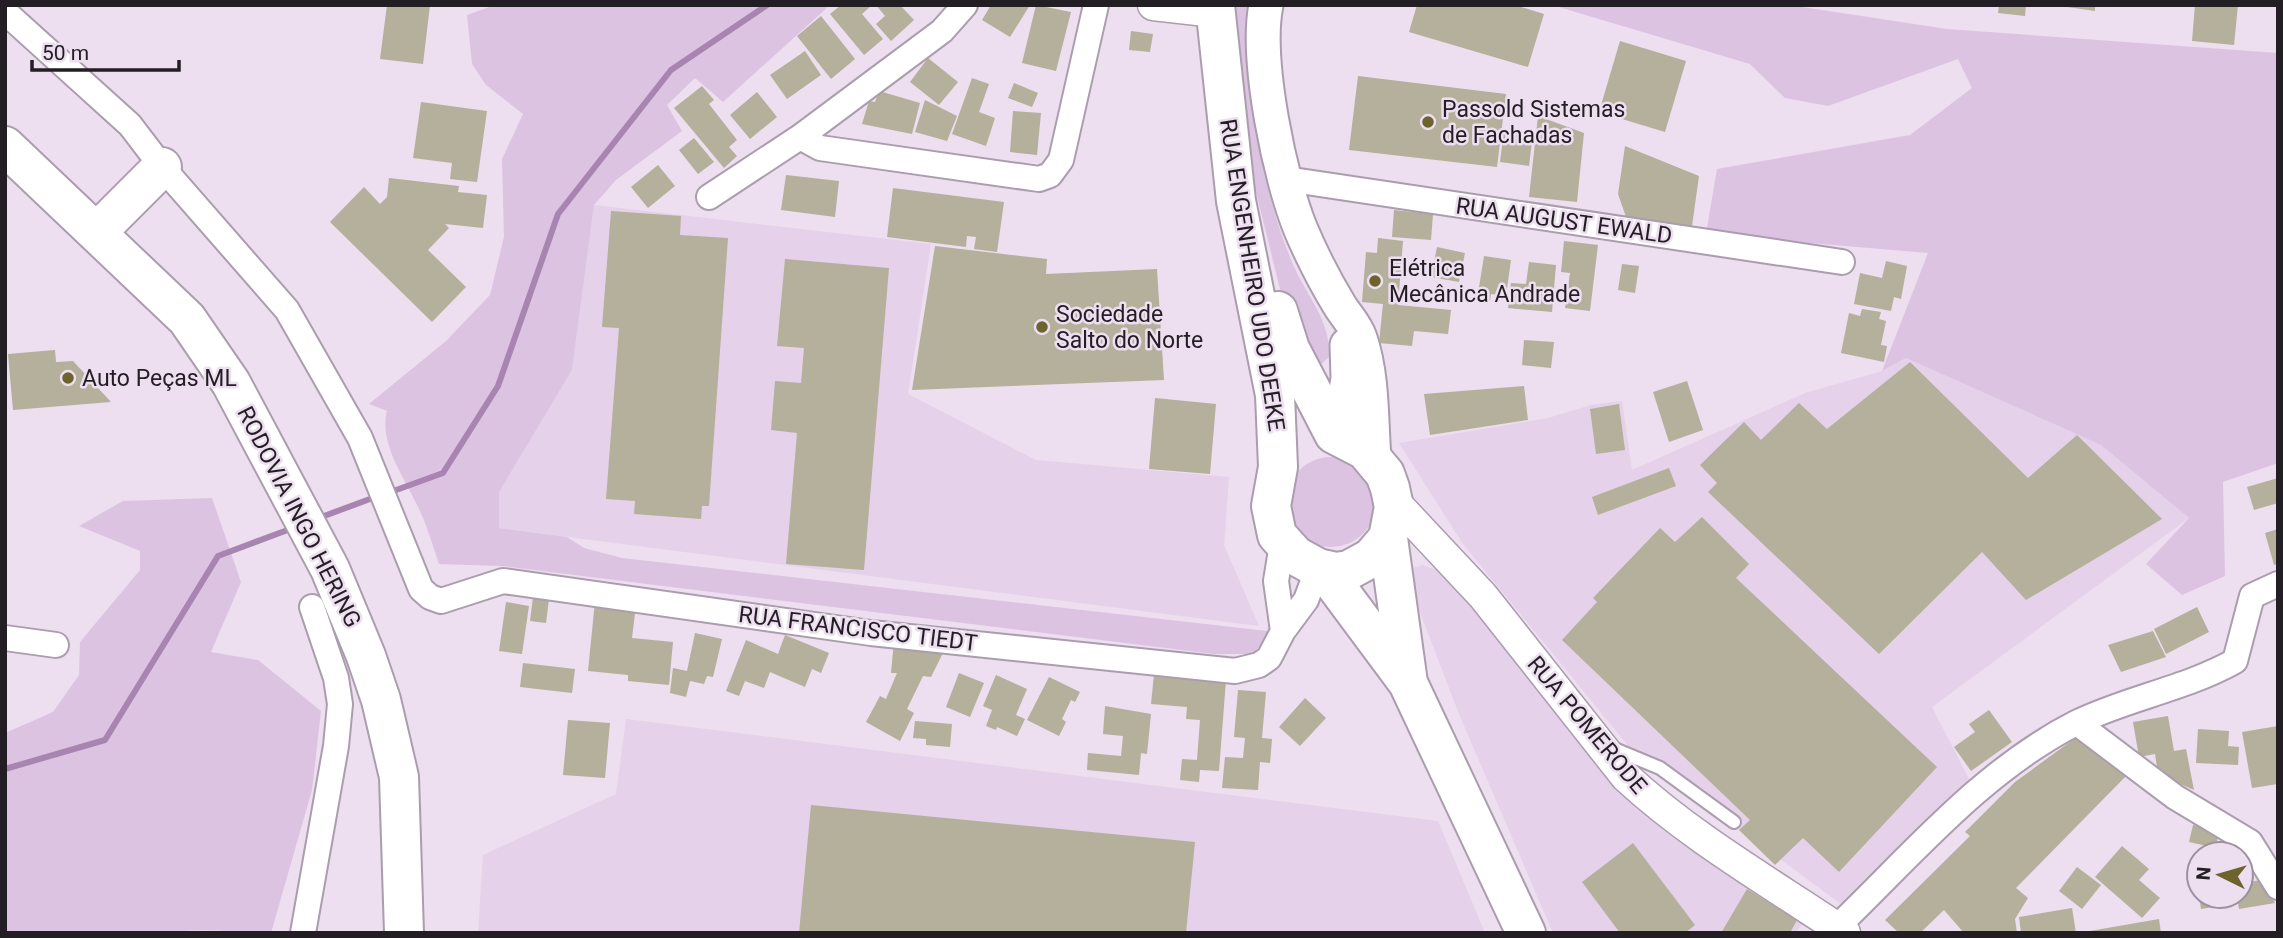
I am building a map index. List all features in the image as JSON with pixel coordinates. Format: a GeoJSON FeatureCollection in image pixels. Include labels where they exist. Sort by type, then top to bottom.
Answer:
{"type":"FeatureCollection","features":[{"type":"Feature","properties":{"kind":"main road"},"geometry":{"type":"LineString","coordinates":[[1266,5],[1264,44],[1286,179],[1301,230],[1339,304],[1359,334],[1366,355],[1374,459]]}},
{"type":"Feature","properties":{"kind":"main road","name":"RUA ENGENHEIRO UDO DEEKE"},"geometry":{"type":"LineString","coordinates":[[1215,8],[1236,201],[1275,395],[1278,467],[1271,506],[1277,535],[1282,544],[1296,556],[1321,569],[1408,683],[1526,933]]}},
{"type":"Feature","properties":{"kind":"main road","name":"RUA ENGENHEIRO UDO DEEKE"},"geometry":{"type":"LineString","coordinates":[[1227,106],[1273,296],[1290,349],[1337,434],[1374,459],[1385,474],[1400,526],[1408,683]]}},
{"type":"Feature","properties":{"kind":"main road","name":"RODOVIA INGO HERING"},"geometry":{"type":"LineString","coordinates":[[5,146],[187,319],[231,383],[330,569],[377,689],[399,777],[404,933]]}},
{"type":"Feature","properties":{"kind":"main road"},"geometry":{"type":"LineString","coordinates":[[97,232],[162,167]]}},
{"type":"Feature","properties":{"kind":"main road"},"geometry":{"type":"LineString","coordinates":[[1278,467],[1301,446],[1337,434],[1348,378],[1348,355],[1339,304]]}},
{"type":"Feature","properties":{"kind":"main road"},"geometry":{"type":"LineString","coordinates":[[1321,569],[1349,570],[1371,558],[1400,526]]}},
{"type":"Feature","properties":{"kind":"street"},"geometry":{"type":"LineString","coordinates":[[709,197],[800,137],[942,31],[965,5]]}},
{"type":"Feature","properties":{"kind":"street"},"geometry":{"type":"LineString","coordinates":[[800,137],[820,148],[1039,179],[1050,175],[1060,160],[1096,5]]}},
{"type":"Feature","properties":{"kind":"street"},"geometry":{"type":"LineString","coordinates":[[1153,5],[1215,8]]}},
{"type":"Feature","properties":{"kind":"street"},"geometry":{"type":"LineString","coordinates":[[5,12],[42,42],[130,125],[162,167]]}},
{"type":"Feature","properties":{"kind":"street","name":"RUA FRANCISCO TIEDT"},"geometry":{"type":"LineString","coordinates":[[162,167],[287,310],[360,438],[421,589],[430,597],[441,601],[503,581],[871,633],[1235,671],[1259,665],[1269,658],[1283,631],[1306,600],[1321,569]]}},
{"type":"Feature","properties":{"kind":"street","name":"RUA AUGUST EWALD"},"geometry":{"type":"LineString","coordinates":[[1286,179],[1842,262]]}},
{"type":"Feature","properties":{"kind":"street","name":"RUA POMERODE"},"geometry":{"type":"LineString","coordinates":[[1400,526],[1483,596],[1626,777],[1654,802],[1772,887],[1841,930]]}},
{"type":"Feature","properties":{"kind":"street"},"geometry":{"type":"LineString","coordinates":[[1282,544],[1276,581],[1283,631]]}},
{"type":"Feature","properties":{"kind":"street"},"geometry":{"type":"LineString","coordinates":[[1841,930],[1995,773],[2077,723],[2209,676],[2235,661],[2252,596],[2278,584]]}},
{"type":"Feature","properties":{"kind":"street"},"geometry":{"type":"LineString","coordinates":[[303,933],[340,704],[336,678],[312,607]]}},
{"type":"Feature","properties":{"kind":"street"},"geometry":{"type":"LineString","coordinates":[[5,638],[56,645]]}},
{"type":"Feature","properties":{"kind":"street"},"geometry":{"type":"LineString","coordinates":[[2077,723],[2175,797],[2250,842],[2278,887]]}},
{"type":"Feature","properties":{"kind":"lane"},"geometry":{"type":"LineString","coordinates":[[1596,740],[1660,768],[1734,821]]}},
{"type":"Feature","properties":{"kind":"shaded area"},"geometry":{"type":"Polygon","coordinates":[[[495,5],[830,5],[723,102],[695,78],[667,105],[682,131],[616,180],[594,205],[572,370],[499,492],[499,528],[567,537],[584,548],[622,558],[1267,631],[1266,641],[1251,654],[1214,654],[502,566],[439,564],[423,518],[389,447],[385,423],[387,411],[369,404],[446,341],[490,295],[504,237],[502,159],[523,114],[486,85],[472,64],[467,15],[495,5]]]}},
{"type":"Feature","properties":{"kind":"shaded area"},"geometry":{"type":"Polygon","coordinates":[[[1231,5],[1251,5],[1254,96],[1263,164],[1280,231],[1327,334],[1329,357],[1319,366],[1281,293],[1252,176],[1231,5]]]}},
{"type":"Feature","properties":{"kind":"shaded area"},"geometry":{"type":"Polygon","coordinates":[[[1552,5],[1789,5],[1947,29],[2278,53],[2278,463],[2223,482],[2225,576],[2182,595],[2146,564],[2189,518],[2101,445],[1906,358],[1882,371],[1928,253],[1706,234],[1717,169],[1910,135],[1972,88],[1958,59],[1828,106],[1785,98],[1750,64],[1552,5]]]}},
{"type":"Feature","properties":{"kind":"shaded area"},"geometry":{"type":"Polygon","coordinates":[[[594,205],[931,244],[908,394],[1036,460],[1229,477],[1224,545],[1259,626],[499,528],[499,492],[572,370],[594,205]]]}},
{"type":"Feature","properties":{"kind":"shaded area"},"geometry":{"type":"Polygon","coordinates":[[[1906,358],[2101,445],[2189,518],[1932,707],[1971,783],[1845,907],[1630,748],[1463,544],[1399,443],[1548,418],[1591,405],[1622,401],[1632,470],[1805,393],[1882,371],[1906,358]]]}},
{"type":"Feature","properties":{"kind":"shaded area"},"geometry":{"type":"Polygon","coordinates":[[[1331,457],[1348,460],[1363,470],[1373,485],[1376,502],[1373,519],[1363,534],[1348,544],[1331,547],[1314,544],[1299,534],[1289,519],[1286,502],[1289,485],[1299,470],[1314,460],[1331,457]]]}},
{"type":"Feature","properties":{"kind":"shaded area"},"geometry":{"type":"Polygon","coordinates":[[[212,498],[241,582],[211,652],[258,660],[321,711],[312,790],[271,933],[209,930],[172,933],[5,933],[5,733],[53,712],[79,675],[80,642],[140,570],[140,551],[79,526],[123,501],[212,498]]]}},
{"type":"Feature","properties":{"kind":"shaded area"},"geometry":{"type":"Polygon","coordinates":[[[1423,565],[1436,570],[1465,593],[1669,832],[1718,869],[1803,923],[1795,933],[1553,933],[1459,714],[1411,589],[1408,576],[1413,568],[1423,565]]]}},
{"type":"Feature","properties":{"kind":"shaded area"},"geometry":{"type":"Polygon","coordinates":[[[626,719],[1438,821],[1485,933],[478,933],[483,855],[616,794],[626,719]]]}},
{"type":"Feature","properties":{"kind":"building"},"geometry":{"type":"Polygon","coordinates":[[[387,5],[430,5],[423,64],[380,59],[387,5]]]}},
{"type":"Feature","properties":{"kind":"building"},"geometry":{"type":"Polygon","coordinates":[[[841,5],[872,5],[862,14],[883,39],[864,55],[830,14],[841,5]]]}},
{"type":"Feature","properties":{"kind":"building"},"geometry":{"type":"Polygon","coordinates":[[[876,5],[900,5],[914,20],[891,41],[876,24],[885,16],[876,5]]]}},
{"type":"Feature","properties":{"kind":"building"},"geometry":{"type":"Polygon","coordinates":[[[991,5],[1030,5],[1010,37],[982,20],[991,5]]]}},
{"type":"Feature","properties":{"kind":"building"},"geometry":{"type":"Polygon","coordinates":[[[1036,5],[1071,12],[1056,71],[1022,63],[1036,5]]]}},
{"type":"Feature","properties":{"kind":"building"},"geometry":{"type":"Polygon","coordinates":[[[1417,5],[1515,5],[1544,14],[1528,67],[1409,32],[1417,5]]]}},
{"type":"Feature","properties":{"kind":"building"},"geometry":{"type":"Polygon","coordinates":[[[1999,5],[2026,5],[2025,16],[1998,13],[1999,5]]]}},
{"type":"Feature","properties":{"kind":"building"},"geometry":{"type":"Polygon","coordinates":[[[2053,5],[2095,5],[2095,11],[2053,5]]]}},
{"type":"Feature","properties":{"kind":"building"},"geometry":{"type":"Polygon","coordinates":[[[2195,5],[2238,5],[2234,45],[2192,41],[2195,5]]]}},
{"type":"Feature","properties":{"kind":"building"},"geometry":{"type":"Polygon","coordinates":[[[821,16],[855,59],[831,79],[797,36],[821,16]]]}},
{"type":"Feature","properties":{"kind":"building"},"geometry":{"type":"Polygon","coordinates":[[[1131,31],[1153,34],[1150,52],[1129,50],[1131,31]]]}},
{"type":"Feature","properties":{"kind":"building"},"geometry":{"type":"Polygon","coordinates":[[[1620,41],[1686,61],[1665,132],[1599,112],[1620,41]]]}},
{"type":"Feature","properties":{"kind":"building"},"geometry":{"type":"Polygon","coordinates":[[[805,51],[821,75],[787,99],[770,75],[805,51]]]}},
{"type":"Feature","properties":{"kind":"building"},"geometry":{"type":"Polygon","coordinates":[[[928,58],[958,82],[939,105],[910,82],[928,58]]]}},
{"type":"Feature","properties":{"kind":"building","name":"Passold Sistemas de Fachadas"},"geometry":{"type":"Polygon","coordinates":[[[1358,76],[1506,94],[1497,167],[1349,150],[1358,76]]]}},
{"type":"Feature","properties":{"kind":"building"},"geometry":{"type":"Polygon","coordinates":[[[972,78],[989,84],[979,112],[995,118],[986,146],[952,134],[972,78]]]}},
{"type":"Feature","properties":{"kind":"building"},"geometry":{"type":"Polygon","coordinates":[[[1014,83],[1038,93],[1032,107],[1008,98],[1014,83]]]}},
{"type":"Feature","properties":{"kind":"building"},"geometry":{"type":"Polygon","coordinates":[[[702,86],[714,100],[709,104],[737,140],[729,147],[737,156],[724,168],[674,108],[702,86]]]}},
{"type":"Feature","properties":{"kind":"building"},"geometry":{"type":"Polygon","coordinates":[[[879,91],[920,103],[912,134],[862,124],[869,101],[875,102],[879,91]]]}},
{"type":"Feature","properties":{"kind":"building"},"geometry":{"type":"Polygon","coordinates":[[[757,92],[777,117],[750,139],[730,115],[757,92]]]}},
{"type":"Feature","properties":{"kind":"building"},"geometry":{"type":"Polygon","coordinates":[[[925,100],[957,116],[947,141],[915,132],[925,100]]]}},
{"type":"Feature","properties":{"kind":"building"},"geometry":{"type":"Polygon","coordinates":[[[421,102],[487,111],[477,182],[450,179],[452,163],[413,158],[421,102]]]}},
{"type":"Feature","properties":{"kind":"building"},"geometry":{"type":"Polygon","coordinates":[[[1013,111],[1041,113],[1037,155],[1010,152],[1013,111]]]}},
{"type":"Feature","properties":{"kind":"building"},"geometry":{"type":"Polygon","coordinates":[[[1538,116],[1584,133],[1577,202],[1529,197],[1538,116]]]}},
{"type":"Feature","properties":{"kind":"building"},"geometry":{"type":"Polygon","coordinates":[[[1504,130],[1533,133],[1529,166],[1500,162],[1504,130]]]}},
{"type":"Feature","properties":{"kind":"building"},"geometry":{"type":"Polygon","coordinates":[[[694,138],[714,162],[698,174],[679,150],[694,138]]]}},
{"type":"Feature","properties":{"kind":"building"},"geometry":{"type":"Polygon","coordinates":[[[1625,146],[1699,176],[1692,226],[1626,217],[1618,194],[1625,146]]]}},
{"type":"Feature","properties":{"kind":"building"},"geometry":{"type":"Polygon","coordinates":[[[658,165],[675,186],[648,208],[631,187],[658,165]]]}},
{"type":"Feature","properties":{"kind":"building"},"geometry":{"type":"Polygon","coordinates":[[[786,175],[839,181],[835,217],[781,210],[786,175]]]}},
{"type":"Feature","properties":{"kind":"building"},"geometry":{"type":"Polygon","coordinates":[[[389,178],[459,186],[458,192],[487,195],[483,228],[445,224],[449,228],[428,250],[466,287],[432,322],[330,222],[364,187],[380,204],[387,197],[389,178]]]}},
{"type":"Feature","properties":{"kind":"building"},"geometry":{"type":"Polygon","coordinates":[[[893,188],[1004,202],[997,252],[974,249],[976,237],[967,236],[966,247],[887,237],[893,188]]]}},
{"type":"Feature","properties":{"kind":"building"},"geometry":{"type":"Polygon","coordinates":[[[1394,210],[1433,214],[1431,240],[1392,237],[1394,210]]]}},
{"type":"Feature","properties":{"kind":"building"},"geometry":{"type":"Polygon","coordinates":[[[611,211],[681,216],[680,235],[728,238],[709,506],[702,506],[701,519],[634,514],[635,501],[606,499],[619,328],[602,327],[611,211]]]}},
{"type":"Feature","properties":{"kind":"building"},"geometry":{"type":"Polygon","coordinates":[[[1378,238],[1403,241],[1398,305],[1451,310],[1448,334],[1414,331],[1412,346],[1379,343],[1383,304],[1362,302],[1366,252],[1377,253],[1378,238]]]}},
{"type":"Feature","properties":{"kind":"building"},"geometry":{"type":"Polygon","coordinates":[[[1564,241],[1598,245],[1590,311],[1565,308],[1570,273],[1561,272],[1564,241]]]}},
{"type":"Feature","properties":{"kind":"building","name":"Sociedade Salto do Norte"},"geometry":{"type":"Polygon","coordinates":[[[935,246],[1047,259],[1046,274],[1157,269],[1164,380],[912,390],[935,246]]]}},
{"type":"Feature","properties":{"kind":"building"},"geometry":{"type":"Polygon","coordinates":[[[1437,247],[1465,253],[1459,282],[1431,277],[1437,247]]]}},
{"type":"Feature","properties":{"kind":"building"},"geometry":{"type":"Polygon","coordinates":[[[1484,256],[1511,260],[1506,296],[1491,294],[1490,301],[1477,300],[1484,256]]]}},
{"type":"Feature","properties":{"kind":"building"},"geometry":{"type":"Polygon","coordinates":[[[785,259],[889,268],[864,570],[786,564],[797,433],[771,430],[775,381],[801,383],[804,348],[777,346],[785,259]]]}},
{"type":"Feature","properties":{"kind":"building"},"geometry":{"type":"Polygon","coordinates":[[[1886,261],[1907,266],[1901,299],[1894,297],[1891,311],[1854,304],[1860,273],[1882,278],[1886,261]]]}},
{"type":"Feature","properties":{"kind":"building"},"geometry":{"type":"Polygon","coordinates":[[[1529,262],[1556,265],[1552,312],[1508,308],[1511,283],[1526,284],[1529,262]]]}},
{"type":"Feature","properties":{"kind":"building"},"geometry":{"type":"Polygon","coordinates":[[[1622,264],[1639,266],[1635,293],[1618,290],[1622,264]]]}},
{"type":"Feature","properties":{"kind":"building"},"geometry":{"type":"Polygon","coordinates":[[[1862,309],[1881,312],[1879,319],[1886,321],[1881,345],[1887,346],[1884,362],[1841,353],[1849,313],[1860,316],[1862,309]]]}},
{"type":"Feature","properties":{"kind":"building"},"geometry":{"type":"Polygon","coordinates":[[[1524,340],[1554,342],[1551,368],[1522,365],[1524,340]]]}},
{"type":"Feature","properties":{"kind":"building"},"geometry":{"type":"Polygon","coordinates":[[[55,350],[56,362],[73,361],[111,402],[13,410],[8,354],[55,350]]]}},
{"type":"Feature","properties":{"kind":"building"},"geometry":{"type":"Polygon","coordinates":[[[1910,362],[2028,478],[2077,435],[2162,519],[2026,600],[1982,552],[1879,654],[1708,492],[1717,483],[1700,465],[1744,422],[1761,440],[1799,403],[1827,429],[1910,362]]]}},
{"type":"Feature","properties":{"kind":"building"},"geometry":{"type":"Polygon","coordinates":[[[1687,381],[1703,430],[1669,442],[1653,392],[1687,381]]]}},
{"type":"Feature","properties":{"kind":"building"},"geometry":{"type":"Polygon","coordinates":[[[1524,386],[1528,420],[1430,435],[1424,394],[1524,386]]]}},
{"type":"Feature","properties":{"kind":"building"},"geometry":{"type":"Polygon","coordinates":[[[1155,398],[1216,404],[1210,474],[1149,469],[1155,398]]]}},
{"type":"Feature","properties":{"kind":"building"},"geometry":{"type":"Polygon","coordinates":[[[1619,404],[1625,450],[1596,454],[1590,409],[1619,404]]]}},
{"type":"Feature","properties":{"kind":"building"},"geometry":{"type":"Polygon","coordinates":[[[1669,468],[1676,486],[1598,515],[1592,497],[1669,468]]]}},
{"type":"Feature","properties":{"kind":"building"},"geometry":{"type":"Polygon","coordinates":[[[2278,478],[2278,503],[2254,510],[2247,487],[2278,478]]]}},
{"type":"Feature","properties":{"kind":"building"},"geometry":{"type":"Polygon","coordinates":[[[1702,517],[1749,564],[1736,578],[1937,767],[1839,872],[1803,838],[1775,865],[1739,830],[1750,820],[1562,640],[1597,602],[1593,598],[1660,528],[1675,542],[1702,517]]]}},
{"type":"Feature","properties":{"kind":"building"},"geometry":{"type":"Polygon","coordinates":[[[2278,529],[2278,564],[2274,565],[2265,533],[2278,529]]]}},
{"type":"Feature","properties":{"kind":"building"},"geometry":{"type":"Polygon","coordinates":[[[533,597],[549,599],[546,623],[530,621],[533,597]]]}},
{"type":"Feature","properties":{"kind":"building"},"geometry":{"type":"Polygon","coordinates":[[[595,601],[636,605],[632,638],[673,642],[669,685],[628,681],[628,675],[588,671],[595,601]]]}},
{"type":"Feature","properties":{"kind":"building"},"geometry":{"type":"Polygon","coordinates":[[[506,602],[529,606],[522,654],[499,651],[506,602]]]}},
{"type":"Feature","properties":{"kind":"building"},"geometry":{"type":"Polygon","coordinates":[[[2197,607],[2209,632],[2166,654],[2154,629],[2197,607]]]}},
{"type":"Feature","properties":{"kind":"building"},"geometry":{"type":"Polygon","coordinates":[[[2153,631],[2166,657],[2121,672],[2108,645],[2153,631]]]}},
{"type":"Feature","properties":{"kind":"building"},"geometry":{"type":"Polygon","coordinates":[[[695,633],[722,639],[713,677],[707,676],[704,684],[690,681],[686,697],[670,693],[673,668],[687,671],[695,633]]]}},
{"type":"Feature","properties":{"kind":"building"},"geometry":{"type":"Polygon","coordinates":[[[785,635],[829,653],[821,673],[812,669],[805,687],[770,672],[764,688],[745,681],[739,696],[726,691],[746,640],[778,654],[785,635]]]}},
{"type":"Feature","properties":{"kind":"building"},"geometry":{"type":"Polygon","coordinates":[[[894,641],[946,647],[931,677],[923,676],[907,709],[914,713],[900,741],[866,722],[880,696],[886,699],[897,673],[891,673],[894,641]]]}},
{"type":"Feature","properties":{"kind":"building"},"geometry":{"type":"Polygon","coordinates":[[[523,663],[575,669],[572,693],[520,687],[523,663]]]}},
{"type":"Feature","properties":{"kind":"building"},"geometry":{"type":"Polygon","coordinates":[[[959,673],[984,683],[970,717],[946,707],[959,673]]]}},
{"type":"Feature","properties":{"kind":"building"},"geometry":{"type":"Polygon","coordinates":[[[1154,674],[1226,680],[1219,771],[1200,770],[1199,782],[1180,780],[1182,759],[1197,760],[1200,720],[1186,719],[1187,707],[1151,704],[1154,674]]]}},
{"type":"Feature","properties":{"kind":"building"},"geometry":{"type":"Polygon","coordinates":[[[996,675],[1027,689],[1016,715],[1025,719],[1017,736],[997,727],[996,730],[986,726],[992,710],[983,706],[996,675]]]}},
{"type":"Feature","properties":{"kind":"building"},"geometry":{"type":"Polygon","coordinates":[[[1049,677],[1080,692],[1075,702],[1071,700],[1062,719],[1066,722],[1059,736],[1027,720],[1049,677]]]}},
{"type":"Feature","properties":{"kind":"building"},"geometry":{"type":"Polygon","coordinates":[[[1238,690],[1266,692],[1262,738],[1272,739],[1270,763],[1260,762],[1258,790],[1222,788],[1225,757],[1243,758],[1245,738],[1234,737],[1238,690]]]}},
{"type":"Feature","properties":{"kind":"building"},"geometry":{"type":"Polygon","coordinates":[[[1305,698],[1326,718],[1300,746],[1279,727],[1305,698]]]}},
{"type":"Feature","properties":{"kind":"building"},"geometry":{"type":"Polygon","coordinates":[[[1105,706],[1151,714],[1147,754],[1141,753],[1139,775],[1087,770],[1088,753],[1121,756],[1123,736],[1103,734],[1105,706]]]}},
{"type":"Feature","properties":{"kind":"building"},"geometry":{"type":"Polygon","coordinates":[[[1989,710],[2012,742],[1971,771],[1954,747],[1975,732],[1969,724],[1989,710]]]}},
{"type":"Feature","properties":{"kind":"building"},"geometry":{"type":"Polygon","coordinates":[[[2168,716],[2174,751],[2186,749],[2194,790],[2158,774],[2155,754],[2139,757],[2133,722],[2168,716]]]}},
{"type":"Feature","properties":{"kind":"building"},"geometry":{"type":"Polygon","coordinates":[[[568,720],[610,723],[605,778],[563,775],[568,720]]]}},
{"type":"Feature","properties":{"kind":"building"},"geometry":{"type":"Polygon","coordinates":[[[915,721],[952,724],[950,747],[926,745],[926,739],[913,738],[915,721]]]}},
{"type":"Feature","properties":{"kind":"building"},"geometry":{"type":"Polygon","coordinates":[[[2278,726],[2278,784],[2252,788],[2242,732],[2278,726]]]}},
{"type":"Feature","properties":{"kind":"building"},"geometry":{"type":"Polygon","coordinates":[[[2198,729],[2229,731],[2228,746],[2239,747],[2238,765],[2196,763],[2198,729]]]}},
{"type":"Feature","properties":{"kind":"building"},"geometry":{"type":"Polygon","coordinates":[[[2078,736],[2128,774],[2016,888],[2028,898],[2015,919],[2017,933],[1964,933],[1944,910],[1920,933],[1899,933],[1885,920],[1970,836],[1965,832],[2015,782],[2078,736]]]}},
{"type":"Feature","properties":{"kind":"building"},"geometry":{"type":"Polygon","coordinates":[[[811,805],[1195,842],[1186,933],[799,933],[811,805]]]}},
{"type":"Feature","properties":{"kind":"building"},"geometry":{"type":"Polygon","coordinates":[[[2193,825],[2219,830],[2217,840],[2189,840],[2193,825]]]}},
{"type":"Feature","properties":{"kind":"building"},"geometry":{"type":"Polygon","coordinates":[[[1633,843],[1695,925],[1685,933],[1620,933],[1582,882],[1633,843]]]}},
{"type":"Feature","properties":{"kind":"building"},"geometry":{"type":"Polygon","coordinates":[[[2122,846],[2149,869],[2139,880],[2160,898],[2142,918],[2095,877],[2122,846]]]}},
{"type":"Feature","properties":{"kind":"building"},"geometry":{"type":"Polygon","coordinates":[[[2077,867],[2101,885],[2082,909],[2059,891],[2077,867]]]}},
{"type":"Feature","properties":{"kind":"building"},"geometry":{"type":"Polygon","coordinates":[[[2262,880],[2275,903],[2255,906],[2255,881],[2262,880]]]}},
{"type":"Feature","properties":{"kind":"building"},"geometry":{"type":"Polygon","coordinates":[[[1747,889],[1797,920],[1790,933],[1721,933],[1747,889]]]}},
{"type":"Feature","properties":{"kind":"building"},"geometry":{"type":"Polygon","coordinates":[[[2072,908],[2076,933],[2021,933],[2019,917],[2072,908]]]}},
{"type":"Feature","properties":{"kind":"building"},"geometry":{"type":"Polygon","coordinates":[[[2159,919],[2161,933],[2090,931],[2159,919]]]}},
{"type":"Feature","properties":{"kind":"waterway"},"geometry":{"type":"LineString","coordinates":[[388,493],[443,473],[498,386],[558,214],[671,70],[767,5]]}},
{"type":"Feature","properties":{"kind":"waterway"},"geometry":{"type":"LineString","coordinates":[[316,519],[378,496]]}},
{"type":"Feature","properties":{"kind":"waterway"},"geometry":{"type":"LineString","coordinates":[[5,769],[105,740],[218,556],[293,528]]}},
{"type":"Feature","properties":{"kind":"place","name":"Passold Sistemas de Fachadas"},"geometry":{"type":"Point","coordinates":[1428,122]}},
{"type":"Feature","properties":{"kind":"place","name":"Elétrica Mecânica Andrade"},"geometry":{"type":"Point","coordinates":[1375,281]}},
{"type":"Feature","properties":{"kind":"place","name":"Sociedade Salto do Norte"},"geometry":{"type":"Point","coordinates":[1042,327]}},
{"type":"Feature","properties":{"kind":"place","name":"Auto Peças ML"},"geometry":{"type":"Point","coordinates":[68,378]}}]}
